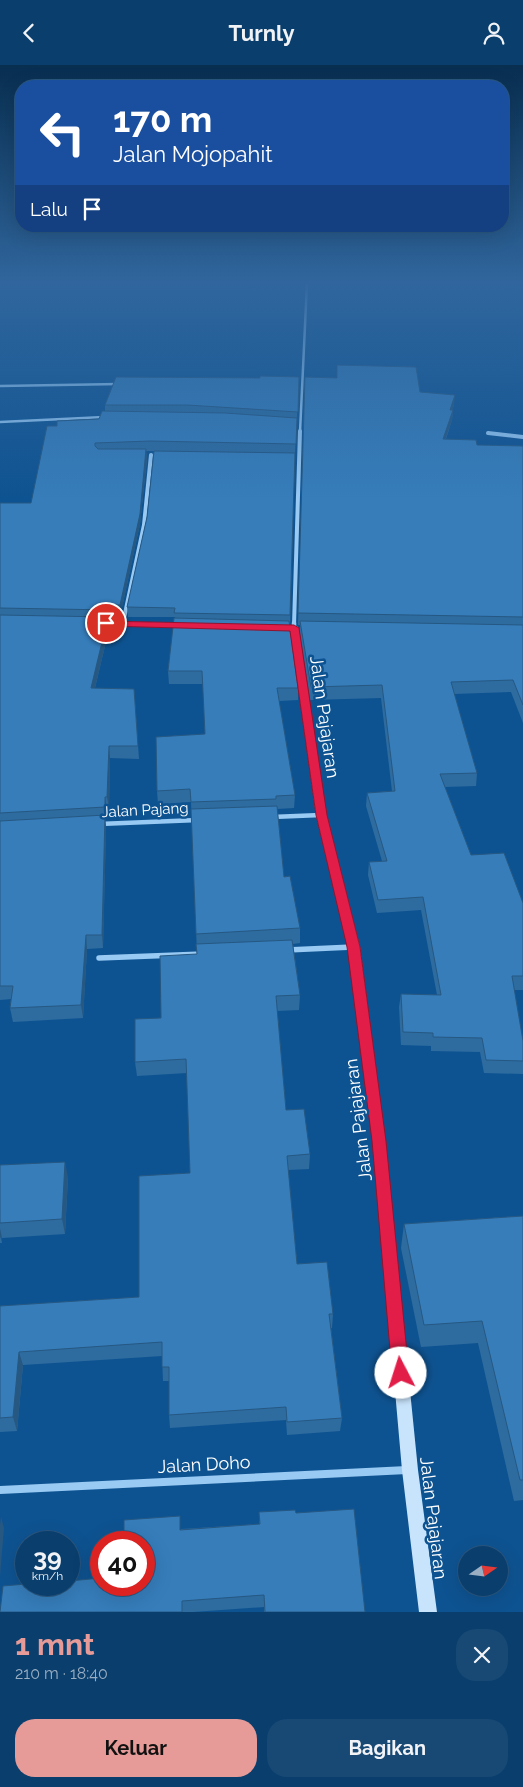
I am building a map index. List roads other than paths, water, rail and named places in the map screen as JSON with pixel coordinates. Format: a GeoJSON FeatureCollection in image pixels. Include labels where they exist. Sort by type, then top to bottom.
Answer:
{"type":"FeatureCollection","features":[{"type":"Feature","properties":{"kind":"street"},"geometry":{"type":"LineString","coordinates":[[294,628],[303,355]]}},
{"type":"Feature","properties":{"kind":"street"},"geometry":{"type":"LineString","coordinates":[[0,386],[126,384]]}},
{"type":"Feature","properties":{"kind":"street"},"geometry":{"type":"LineString","coordinates":[[0,422],[112,417]]}},
{"type":"Feature","properties":{"kind":"street"},"geometry":{"type":"LineString","coordinates":[[292,424],[300,425]]}},
{"type":"Feature","properties":{"kind":"street"},"geometry":{"type":"LineString","coordinates":[[488,433],[523,437]]}},
{"type":"Feature","properties":{"kind":"street"},"geometry":{"type":"LineString","coordinates":[[124,623],[144,525],[148,490],[151,455],[143,455]]}},
{"type":"Feature","properties":{"kind":"street"},"geometry":{"type":"LineString","coordinates":[[289,457],[299,458]]}},
{"type":"Feature","properties":{"kind":"street"},"geometry":{"type":"LineString","coordinates":[[86,623],[190,625]]}},
{"type":"Feature","properties":{"kind":"street","name":"Jalan Pajajaran"},"geometry":{"type":"LineString","coordinates":[[294,628],[321,815],[354,947],[379,1141],[410,1470],[428,1612]]}},
{"type":"Feature","properties":{"kind":"street"},"geometry":{"type":"LineString","coordinates":[[264,817],[321,815]]}},
{"type":"Feature","properties":{"kind":"street","name":"Jalan Pajang"},"geometry":{"type":"LineString","coordinates":[[94,825],[208,819]]}},
{"type":"Feature","properties":{"kind":"street"},"geometry":{"type":"LineString","coordinates":[[275,951],[354,947]]}},
{"type":"Feature","properties":{"kind":"street"},"geometry":{"type":"LineString","coordinates":[[99,958],[207,953]]}},
{"type":"Feature","properties":{"kind":"street","name":"Jalan Doho"},"geometry":{"type":"LineString","coordinates":[[0,1490],[410,1470]]}}]}
